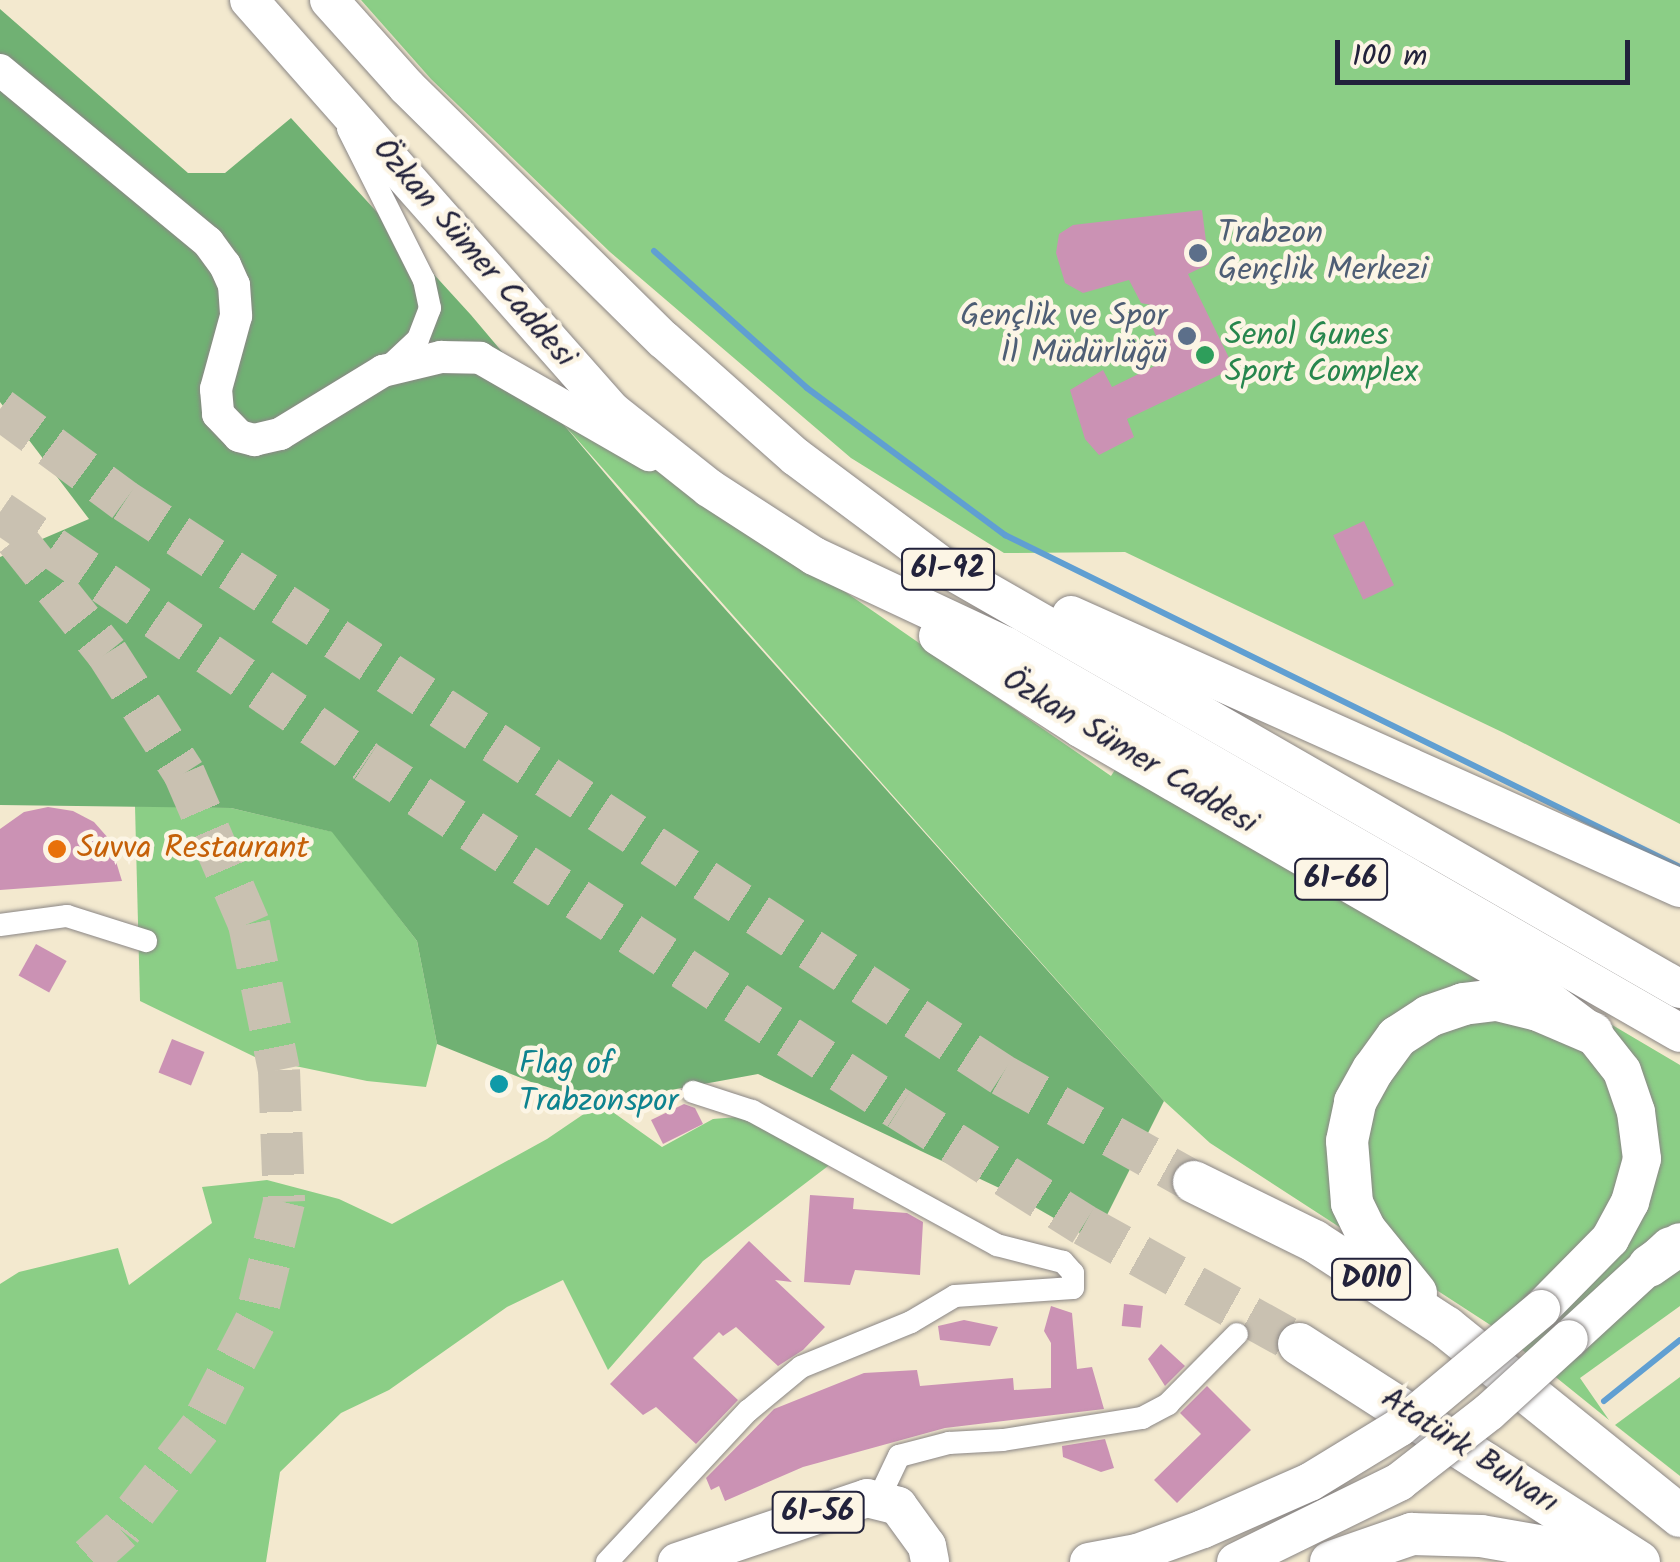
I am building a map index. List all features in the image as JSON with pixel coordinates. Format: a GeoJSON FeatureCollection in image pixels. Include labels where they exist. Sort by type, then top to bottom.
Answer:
{"type":"FeatureCollection","features":[{"type":"Feature","properties":{"kind":"highway"},"geometry":{"type":"LineString","coordinates":[[1446,1328],[1386,1258],[1352,1203],[1347,1141],[1355,1102],[1398,1037],[1429,1016],[1464,1004],[1498,1000],[1538,1010],[1592,1033]]}},
{"type":"Feature","properties":{"kind":"highway","name":"D010"},"geometry":{"type":"LineString","coordinates":[[1194,1182],[1314,1241],[1446,1328],[1678,1514]]}},
{"type":"Feature","properties":{"kind":"highway","name":"Atatürk Bulvarı"},"geometry":{"type":"LineString","coordinates":[[1299,1344],[1638,1562]]}},
{"type":"Feature","properties":{"kind":"highway"},"geometry":{"type":"LineString","coordinates":[[1331,1562],[1412,1534],[1481,1536],[1544,1548],[1585,1562]]}},
{"type":"Feature","properties":{"kind":"main road","name":"Özkan Sümer Caddesi"},"geometry":{"type":"LineString","coordinates":[[248,0],[324,82],[499,288],[612,411],[710,488],[1080,728],[1539,993],[1592,1033],[1622,1071],[1636,1112],[1642,1159],[1630,1202],[1610,1239],[1541,1309],[1400,1427],[1310,1482],[1203,1530],[1137,1553],[1089,1562]]}},
{"type":"Feature","properties":{"kind":"main road","name":"Özkan Sümer Caddesi"},"geometry":{"type":"LineString","coordinates":[[328,0],[406,87],[664,340],[796,456],[942,565],[1680,989]]}},
{"type":"Feature","properties":{"kind":"main road","name":"Özkan Sümer Caddesi"},"geometry":{"type":"LineString","coordinates":[[796,456],[1029,596],[1669,882]]}},
{"type":"Feature","properties":{"kind":"main road","name":"Özkan Sümer Caddesi"},"geometry":{"type":"LineString","coordinates":[[814,556],[1006,646],[1680,1033]]}},
{"type":"Feature","properties":{"kind":"main road"},"geometry":{"type":"LineString","coordinates":[[1236,1562],[1399,1482],[1489,1412],[1670,1249]]}},
{"type":"Feature","properties":{"kind":"main road","name":"61-56"},"geometry":{"type":"LineString","coordinates":[[677,1562],[867,1498],[898,1506],[927,1546],[930,1562]]}},
{"type":"Feature","properties":{"kind":"street"},"geometry":{"type":"LineString","coordinates":[[0,70],[208,242],[225,265],[234,285],[236,316],[216,389],[218,414],[226,426],[254,440],[280,434],[383,371],[418,339],[430,308],[424,280],[324,82]]}},
{"type":"Feature","properties":{"kind":"street"},"geometry":{"type":"LineString","coordinates":[[383,371],[441,357],[480,358],[710,488]]}},
{"type":"Feature","properties":{"kind":"street"},"geometry":{"type":"LineString","coordinates":[[0,925],[67,916],[146,941]]}},
{"type":"Feature","properties":{"kind":"street"},"geometry":{"type":"LineString","coordinates":[[607,1562],[699,1460],[801,1367],[911,1322],[956,1296],[1073,1288],[1074,1273],[1063,1262],[997,1245],[752,1111],[693,1092]]}},
{"type":"Feature","properties":{"kind":"street"},"geometry":{"type":"LineString","coordinates":[[878,1500],[899,1456],[949,1443],[1002,1440],[1142,1418],[1168,1404],[1237,1334]]}},
{"type":"Feature","properties":{"kind":"green space","name":"Senol Gunes Sport Complex"},"geometry":{"type":"Polygon","coordinates":[[[361,0],[1680,0],[1680,824],[1504,733],[1125,552],[1004,553],[851,458],[610,252],[431,79],[361,0]]]}},
{"type":"Feature","properties":{"kind":"green space"},"geometry":{"type":"Polygon","coordinates":[[[0,9],[188,173],[225,173],[291,118],[471,315],[624,496],[1164,1101],[1094,1241],[1012,1194],[758,1074],[600,1103],[531,1082],[437,1044],[417,941],[332,832],[231,808],[0,805],[0,557],[89,519],[0,402],[0,9]]]}},
{"type":"Feature","properties":{"kind":"green space"},"geometry":{"type":"Polygon","coordinates":[[[559,419],[701,492],[1111,776],[1133,742],[1680,1065],[1680,1306],[1580,1378],[1609,1420],[1495,1328],[1210,1143],[1164,1101],[559,419]]]}},
{"type":"Feature","properties":{"kind":"green space"},"geometry":{"type":"Polygon","coordinates":[[[135,806],[231,808],[333,832],[417,941],[437,1044],[426,1087],[367,1081],[257,1058],[140,1001],[135,806]]]}},
{"type":"Feature","properties":{"kind":"green space"},"geometry":{"type":"Polygon","coordinates":[[[600,1103],[662,1147],[713,1119],[749,1116],[836,1160],[703,1261],[608,1370],[563,1280],[507,1307],[389,1390],[341,1413],[280,1472],[266,1562],[0,1562],[0,1284],[19,1272],[118,1248],[129,1285],[212,1223],[202,1187],[267,1180],[339,1199],[392,1224],[547,1139],[600,1103]]]}},
{"type":"Feature","properties":{"kind":"green space"},"geometry":{"type":"Polygon","coordinates":[[[1680,1377],[1680,1476],[1615,1425],[1680,1377]]]}},
{"type":"Feature","properties":{"kind":"building","name":"Gençlik ve Spor İl Müdürlüğü"},"geometry":{"type":"Polygon","coordinates":[[[1202,210],[1209,264],[1188,274],[1234,368],[1127,419],[1134,437],[1099,455],[1085,439],[1070,390],[1103,370],[1112,387],[1167,360],[1152,327],[1151,305],[1141,303],[1129,280],[1083,293],[1065,283],[1056,253],[1059,234],[1073,225],[1202,210]]]}},
{"type":"Feature","properties":{"kind":"building"},"geometry":{"type":"Polygon","coordinates":[[[1364,521],[1394,585],[1363,600],[1333,535],[1364,521]]]}},
{"type":"Feature","properties":{"kind":"building","name":"Suvva Restaurant"},"geometry":{"type":"Polygon","coordinates":[[[48,807],[73,811],[94,822],[109,839],[122,881],[0,890],[0,829],[24,812],[48,807]]]}},
{"type":"Feature","properties":{"kind":"building"},"geometry":{"type":"Polygon","coordinates":[[[36,944],[67,961],[49,992],[19,975],[36,944]]]}},
{"type":"Feature","properties":{"kind":"building"},"geometry":{"type":"Polygon","coordinates":[[[172,1039],[204,1052],[191,1085],[159,1072],[172,1039]]]}},
{"type":"Feature","properties":{"kind":"building"},"geometry":{"type":"Polygon","coordinates":[[[684,1104],[695,1108],[703,1124],[663,1144],[651,1120],[684,1104]]]}},
{"type":"Feature","properties":{"kind":"building"},"geometry":{"type":"Polygon","coordinates":[[[810,1195],[854,1198],[853,1209],[907,1213],[923,1222],[920,1275],[855,1270],[850,1285],[804,1282],[810,1195]]]}},
{"type":"Feature","properties":{"kind":"building"},"geometry":{"type":"Polygon","coordinates":[[[749,1241],[792,1282],[775,1280],[825,1327],[803,1350],[778,1366],[736,1327],[723,1336],[719,1332],[693,1358],[738,1400],[696,1444],[656,1407],[643,1415],[610,1384],[749,1241]]]}},
{"type":"Feature","properties":{"kind":"building"},"geometry":{"type":"Polygon","coordinates":[[[1124,1304],[1143,1306],[1141,1328],[1122,1326],[1124,1304]]]}},
{"type":"Feature","properties":{"kind":"building"},"geometry":{"type":"Polygon","coordinates":[[[1051,1306],[1072,1313],[1077,1369],[1092,1367],[1104,1409],[945,1428],[803,1467],[725,1501],[719,1486],[711,1490],[706,1478],[774,1409],[864,1373],[917,1370],[920,1386],[1013,1378],[1014,1390],[1051,1388],[1051,1343],[1044,1331],[1051,1306]]]}},
{"type":"Feature","properties":{"kind":"building"},"geometry":{"type":"Polygon","coordinates":[[[964,1320],[998,1327],[990,1346],[940,1340],[938,1326],[964,1320]]]}},
{"type":"Feature","properties":{"kind":"building"},"geometry":{"type":"Polygon","coordinates":[[[1161,1344],[1185,1366],[1165,1386],[1148,1359],[1161,1344]]]}},
{"type":"Feature","properties":{"kind":"building"},"geometry":{"type":"Polygon","coordinates":[[[1207,1386],[1251,1430],[1177,1503],[1154,1480],[1201,1434],[1180,1413],[1207,1386]]]}},
{"type":"Feature","properties":{"kind":"building"},"geometry":{"type":"Polygon","coordinates":[[[1105,1439],[1114,1468],[1101,1472],[1063,1457],[1062,1446],[1105,1439]]]}},
{"type":"Feature","properties":{"kind":"waterway"},"geometry":{"type":"LineString","coordinates":[[654,251],[807,388],[1005,535],[1680,867]]}},
{"type":"Feature","properties":{"kind":"waterway"},"geometry":{"type":"LineString","coordinates":[[1604,1401],[1680,1340]]}},
{"type":"Feature","properties":{"kind":"tunnel"},"geometry":{"type":"LineString","coordinates":[[0,409],[125,501],[1002,1075],[1194,1182]]}},
{"type":"Feature","properties":{"kind":"tunnel"},"geometry":{"type":"LineString","coordinates":[[0,512],[366,762],[899,1109],[1084,1225],[1299,1344]]}},
{"type":"Feature","properties":{"kind":"tunnel"},"geometry":{"type":"LineString","coordinates":[[16,539],[107,653],[184,773],[249,924],[279,1070],[284,1202],[255,1322],[200,1428],[121,1530],[85,1562]]}},
{"type":"Feature","properties":{"kind":"place","name":"Trabzon Gençlik Merkezi"},"geometry":{"type":"Point","coordinates":[1198,253]}},
{"type":"Feature","properties":{"kind":"place","name":"Gençlik ve Spor İl Müdürlüğü"},"geometry":{"type":"Point","coordinates":[1187,336]}},
{"type":"Feature","properties":{"kind":"place","name":"Senol Gunes Sport Complex"},"geometry":{"type":"Point","coordinates":[1205,355]}},
{"type":"Feature","properties":{"kind":"place","name":"Suvva Restaurant"},"geometry":{"type":"Point","coordinates":[57,849]}},
{"type":"Feature","properties":{"kind":"place","name":"Flag of Trabzonspor"},"geometry":{"type":"Point","coordinates":[499,1084]}}]}
